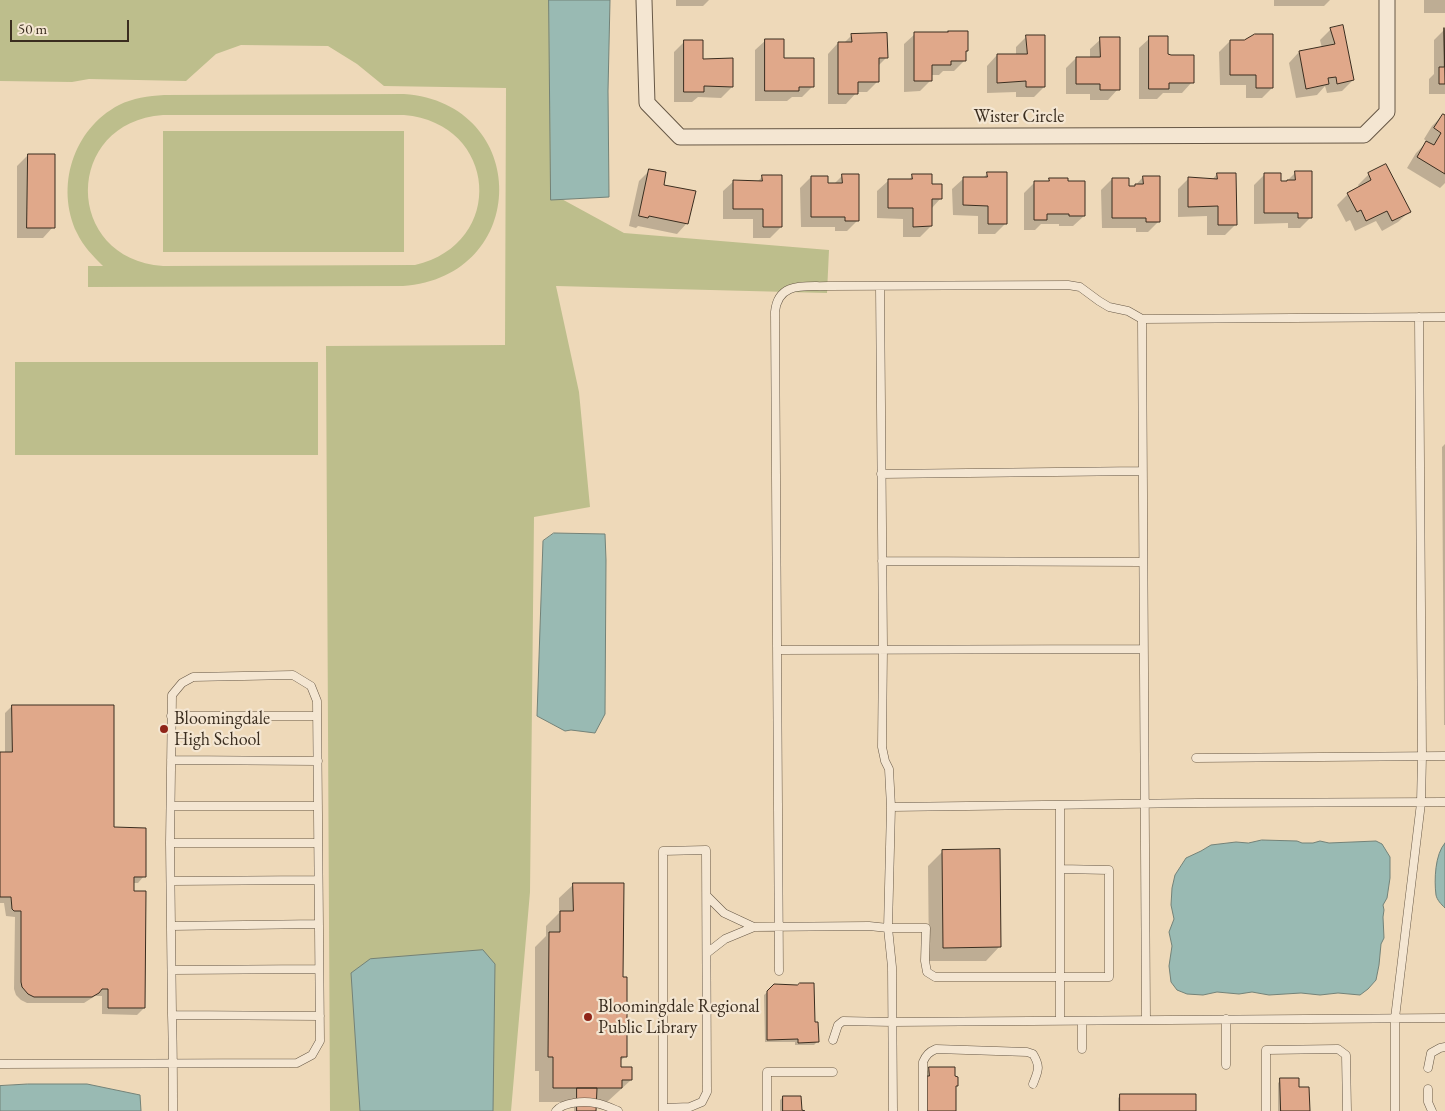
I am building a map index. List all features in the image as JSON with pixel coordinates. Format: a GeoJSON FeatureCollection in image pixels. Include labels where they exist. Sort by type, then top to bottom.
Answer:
{"type":"FeatureCollection","features":[{"type":"Feature","properties":{"kind":"street","name":"Wister Circle"},"geometry":{"type":"LineString","coordinates":[[644,0],[647,103],[680,137],[740,137],[1364,135],[1387,112],[1387,0]]}},
{"type":"Feature","properties":{"kind":"lane"},"geometry":{"type":"LineString","coordinates":[[779,971],[776,302],[783,292],[791,287],[1068,285],[1080,287],[1099,302],[1109,307],[1128,311],[1142,319],[1445,317]]}},
{"type":"Feature","properties":{"kind":"lane"},"geometry":{"type":"LineString","coordinates":[[880,286],[882,747],[889,769],[891,806],[888,928],[892,967],[893,1111]]}},
{"type":"Feature","properties":{"kind":"lane"},"geometry":{"type":"LineString","coordinates":[[1395,1111],[1395,1018],[1421,803],[1420,317]]}},
{"type":"Feature","properties":{"kind":"lane"},"geometry":{"type":"LineString","coordinates":[[1142,319],[1146,1020]]}},
{"type":"Feature","properties":{"kind":"lane"},"geometry":{"type":"LineString","coordinates":[[881,474],[1142,471]]}},
{"type":"Feature","properties":{"kind":"lane"},"geometry":{"type":"LineString","coordinates":[[882,561],[1142,562]]}},
{"type":"Feature","properties":{"kind":"lane"},"geometry":{"type":"LineString","coordinates":[[777,650],[1143,649]]}},
{"type":"Feature","properties":{"kind":"lane"},"geometry":{"type":"LineString","coordinates":[[0,1064],[172,1063],[297,1063],[312,1055],[320,1041],[317,701],[311,686],[293,675],[193,677],[182,683],[172,695],[170,843],[172,970],[172,1063],[173,1111]]}},
{"type":"Feature","properties":{"kind":"lane"},"geometry":{"type":"LineString","coordinates":[[171,716],[317,716]]}},
{"type":"Feature","properties":{"kind":"lane"},"geometry":{"type":"LineString","coordinates":[[1196,758],[1445,756]]}},
{"type":"Feature","properties":{"kind":"lane"},"geometry":{"type":"LineString","coordinates":[[171,760],[318,761]]}},
{"type":"Feature","properties":{"kind":"lane"},"geometry":{"type":"LineString","coordinates":[[891,806],[1445,802]]}},
{"type":"Feature","properties":{"kind":"lane"},"geometry":{"type":"LineString","coordinates":[[1060,805],[1060,1020]]}},
{"type":"Feature","properties":{"kind":"lane"},"geometry":{"type":"LineString","coordinates":[[171,806],[318,806]]}},
{"type":"Feature","properties":{"kind":"lane"},"geometry":{"type":"LineString","coordinates":[[170,843],[318,843]]}},
{"type":"Feature","properties":{"kind":"lane"},"geometry":{"type":"LineString","coordinates":[[706,850],[706,896],[707,1092],[702,1102],[690,1106],[663,1109],[663,851],[706,850]]}},
{"type":"Feature","properties":{"kind":"lane"},"geometry":{"type":"LineString","coordinates":[[706,953],[725,938],[754,927],[869,926],[926,928],[925,961],[927,972],[935,977],[1109,977],[1109,870],[1060,869]]}},
{"type":"Feature","properties":{"kind":"lane"},"geometry":{"type":"LineString","coordinates":[[171,881],[318,880]]}},
{"type":"Feature","properties":{"kind":"lane"},"geometry":{"type":"LineString","coordinates":[[706,896],[724,913],[754,927]]}},
{"type":"Feature","properties":{"kind":"lane"},"geometry":{"type":"LineString","coordinates":[[171,926],[319,924]]}},
{"type":"Feature","properties":{"kind":"lane"},"geometry":{"type":"LineString","coordinates":[[172,970],[319,969]]}},
{"type":"Feature","properties":{"kind":"lane"},"geometry":{"type":"LineString","coordinates":[[172,1015],[320,1016]]}},
{"type":"Feature","properties":{"kind":"lane"},"geometry":{"type":"LineString","coordinates":[[834,1040],[835,1031],[843,1021],[1445,1018]]}},
{"type":"Feature","properties":{"kind":"lane"},"geometry":{"type":"LineString","coordinates":[[1082,1020],[1082,1049]]}},
{"type":"Feature","properties":{"kind":"lane"},"geometry":{"type":"LineString","coordinates":[[1226,1020],[1226,1065]]}},
{"type":"Feature","properties":{"kind":"lane"},"geometry":{"type":"LineString","coordinates":[[1428,1068],[1431,1053],[1445,1047]]}},
{"type":"Feature","properties":{"kind":"lane"},"geometry":{"type":"LineString","coordinates":[[923,1111],[923,1062],[930,1051],[936,1049],[1027,1052],[1033,1054],[1038,1065],[1038,1071],[1033,1084]]}},
{"type":"Feature","properties":{"kind":"lane"},"geometry":{"type":"LineString","coordinates":[[1266,1111],[1266,1050],[1338,1049],[1346,1055],[1347,1111]]}},
{"type":"Feature","properties":{"kind":"lane"},"geometry":{"type":"LineString","coordinates":[[767,1111],[767,1072],[832,1072]]}},
{"type":"Feature","properties":{"kind":"lane"},"geometry":{"type":"LineString","coordinates":[[1428,1089],[1428,1102],[1432,1111]]}},
{"type":"Feature","properties":{"kind":"lane"},"geometry":{"type":"LineString","coordinates":[[556,1111],[559,1107],[577,1102],[596,1103],[618,1111]]}},
{"type":"Feature","properties":{"kind":"green space"},"geometry":{"type":"Polygon","coordinates":[[[0,0],[557,0],[558,197],[624,233],[829,250],[827,293],[556,286],[579,392],[590,507],[534,517],[530,892],[511,1111],[330,1111],[326,346],[505,345],[506,88],[384,86],[357,64],[328,46],[241,45],[216,54],[186,81],[89,79],[72,82],[0,81],[0,0]]]}},
{"type":"Feature","properties":{"kind":"green space"},"geometry":{"type":"Polygon","coordinates":[[[404,94],[446,104],[476,127],[494,156],[500,190],[493,224],[475,253],[445,276],[403,286],[88,287],[88,266],[103,266],[82,242],[71,215],[68,179],[72,161],[90,129],[103,116],[119,105],[130,101],[164,95],[404,94]],[[163,115],[130,123],[107,141],[93,164],[88,190],[93,217],[107,240],[130,258],[163,266],[415,265],[445,253],[465,234],[477,210],[479,185],[473,160],[458,139],[435,123],[404,115],[163,115]]]}},
{"type":"Feature","properties":{"kind":"green space"},"geometry":{"type":"Polygon","coordinates":[[[163,131],[404,131],[404,252],[163,252],[163,131]]]}},
{"type":"Feature","properties":{"kind":"green space"},"geometry":{"type":"Polygon","coordinates":[[[15,362],[318,362],[318,455],[15,455],[15,362]]]}},
{"type":"Feature","properties":{"kind":"water"},"geometry":{"type":"Polygon","coordinates":[[[549,0],[610,0],[608,91],[609,197],[551,200],[549,0]]]}},
{"type":"Feature","properties":{"kind":"water"},"geometry":{"type":"Polygon","coordinates":[[[554,533],[605,534],[605,714],[595,733],[565,731],[537,716],[543,541],[554,533]]]}},
{"type":"Feature","properties":{"kind":"water"},"geometry":{"type":"Polygon","coordinates":[[[1262,840],[1297,841],[1302,843],[1320,841],[1329,843],[1376,841],[1382,844],[1390,857],[1390,878],[1387,898],[1383,905],[1384,938],[1381,944],[1376,980],[1360,995],[1301,993],[1269,995],[1252,992],[1239,994],[1217,992],[1203,995],[1187,994],[1177,990],[1171,982],[1169,966],[1172,946],[1169,932],[1174,919],[1171,905],[1175,875],[1186,858],[1211,845],[1236,842],[1248,843],[1262,840]]]}},
{"type":"Feature","properties":{"kind":"water"},"geometry":{"type":"Polygon","coordinates":[[[1445,843],[1445,908],[1437,897],[1435,882],[1437,860],[1445,843]]]}},
{"type":"Feature","properties":{"kind":"water"},"geometry":{"type":"Polygon","coordinates":[[[483,950],[495,964],[493,1111],[360,1111],[351,973],[370,959],[483,950]]]}},
{"type":"Feature","properties":{"kind":"water"},"geometry":{"type":"Polygon","coordinates":[[[87,1084],[140,1095],[141,1111],[0,1111],[0,1086],[87,1084]]]}},
{"type":"Feature","properties":{"kind":"building"},"geometry":{"type":"Polygon","coordinates":[[[1343,25],[1354,80],[1337,84],[1336,77],[1328,78],[1329,84],[1306,89],[1299,51],[1335,44],[1330,28],[1343,25]]]}},
{"type":"Feature","properties":{"kind":"building"},"geometry":{"type":"Polygon","coordinates":[[[1444,28],[1445,84],[1439,84],[1439,67],[1444,67],[1444,28]]]}},
{"type":"Feature","properties":{"kind":"building"},"geometry":{"type":"Polygon","coordinates":[[[968,31],[966,61],[951,61],[951,65],[932,65],[932,81],[914,81],[914,32],[968,31]]]}},
{"type":"Feature","properties":{"kind":"building"},"geometry":{"type":"Polygon","coordinates":[[[887,33],[888,58],[879,58],[879,82],[858,82],[858,94],[838,94],[838,42],[852,42],[851,34],[887,33]]]}},
{"type":"Feature","properties":{"kind":"building"},"geometry":{"type":"Polygon","coordinates":[[[1255,34],[1273,34],[1273,88],[1256,88],[1256,75],[1230,75],[1230,40],[1244,40],[1255,34]]]}},
{"type":"Feature","properties":{"kind":"building"},"geometry":{"type":"Polygon","coordinates":[[[1026,35],[1045,35],[1045,87],[1026,87],[1026,81],[997,83],[997,54],[1027,54],[1026,35]]]}},
{"type":"Feature","properties":{"kind":"building"},"geometry":{"type":"Polygon","coordinates":[[[1149,36],[1168,36],[1168,54],[1194,55],[1194,83],[1169,83],[1169,89],[1149,89],[1149,36]]]}},
{"type":"Feature","properties":{"kind":"building"},"geometry":{"type":"Polygon","coordinates":[[[1100,37],[1120,37],[1120,90],[1100,90],[1100,84],[1076,84],[1076,57],[1100,57],[1100,37]]]}},
{"type":"Feature","properties":{"kind":"building"},"geometry":{"type":"Polygon","coordinates":[[[765,39],[784,39],[784,58],[814,58],[814,87],[799,87],[799,91],[765,91],[765,39]]]}},
{"type":"Feature","properties":{"kind":"building"},"geometry":{"type":"Polygon","coordinates":[[[684,40],[703,40],[703,59],[733,58],[733,87],[704,86],[704,92],[684,92],[684,40]]]}},
{"type":"Feature","properties":{"kind":"building"},"geometry":{"type":"Polygon","coordinates":[[[1443,114],[1445,115],[1445,174],[1417,157],[1426,141],[1434,145],[1441,133],[1434,128],[1443,114]]]}},
{"type":"Feature","properties":{"kind":"building"},"geometry":{"type":"Polygon","coordinates":[[[28,154],[55,154],[55,228],[27,228],[28,154]]]}},
{"type":"Feature","properties":{"kind":"building"},"geometry":{"type":"Polygon","coordinates":[[[1386,164],[1411,212],[1392,221],[1387,211],[1366,221],[1361,210],[1357,212],[1347,193],[1371,180],[1368,173],[1386,164]]]}},
{"type":"Feature","properties":{"kind":"building"},"geometry":{"type":"Polygon","coordinates":[[[649,169],[666,172],[664,185],[696,191],[688,224],[649,216],[648,218],[639,216],[649,169]]]}},
{"type":"Feature","properties":{"kind":"building"},"geometry":{"type":"Polygon","coordinates":[[[1295,171],[1312,171],[1312,218],[1298,218],[1298,213],[1264,213],[1264,173],[1281,173],[1281,181],[1287,181],[1295,180],[1295,171]]]}},
{"type":"Feature","properties":{"kind":"building"},"geometry":{"type":"Polygon","coordinates":[[[987,172],[1007,172],[1007,224],[988,224],[988,206],[963,205],[963,177],[987,177],[987,172]]]}},
{"type":"Feature","properties":{"kind":"building"},"geometry":{"type":"Polygon","coordinates":[[[1217,173],[1236,173],[1237,225],[1218,225],[1218,206],[1188,207],[1188,177],[1217,179],[1217,173]]]}},
{"type":"Feature","properties":{"kind":"building"},"geometry":{"type":"Polygon","coordinates":[[[842,174],[859,174],[859,221],[845,221],[845,217],[811,217],[811,176],[828,176],[828,183],[842,183],[842,174]]]}},
{"type":"Feature","properties":{"kind":"building"},"geometry":{"type":"Polygon","coordinates":[[[912,174],[932,174],[932,184],[942,184],[942,199],[932,199],[932,226],[913,227],[913,208],[888,208],[888,179],[912,179],[912,174]]]}},
{"type":"Feature","properties":{"kind":"building"},"geometry":{"type":"Polygon","coordinates":[[[762,175],[782,175],[782,227],[763,227],[763,209],[733,209],[733,180],[762,181],[762,175]]]}},
{"type":"Feature","properties":{"kind":"building"},"geometry":{"type":"Polygon","coordinates":[[[1143,176],[1160,176],[1160,222],[1146,222],[1146,218],[1112,218],[1112,178],[1129,178],[1129,186],[1135,186],[1135,184],[1143,184],[1143,176]]]}},
{"type":"Feature","properties":{"kind":"building"},"geometry":{"type":"Polygon","coordinates":[[[1049,178],[1068,178],[1068,181],[1085,181],[1085,216],[1047,214],[1047,220],[1034,220],[1034,181],[1049,181],[1049,178]]]}},
{"type":"Feature","properties":{"kind":"building"},"geometry":{"type":"Polygon","coordinates":[[[12,705],[114,705],[114,827],[146,828],[146,877],[134,877],[134,891],[146,891],[145,1008],[108,1008],[108,989],[102,989],[92,997],[34,997],[28,994],[22,987],[21,911],[14,911],[12,909],[11,897],[0,897],[0,752],[12,752],[12,705]]]}},
{"type":"Feature","properties":{"kind":"building"},"geometry":{"type":"Polygon","coordinates":[[[1000,849],[1001,947],[943,948],[942,850],[1000,849]]]}},
{"type":"Feature","properties":{"kind":"building","name":"Bloomingdale Regional Public Library"},"geometry":{"type":"Polygon","coordinates":[[[573,883],[624,883],[623,977],[627,977],[627,1057],[621,1057],[621,1067],[632,1067],[632,1080],[622,1080],[622,1088],[553,1088],[553,1057],[548,1057],[549,932],[560,932],[560,911],[573,911],[573,883]]]}},
{"type":"Feature","properties":{"kind":"building"},"geometry":{"type":"Polygon","coordinates":[[[800,983],[814,983],[815,1022],[818,1022],[819,1042],[798,1043],[798,1039],[767,1040],[767,991],[774,984],[797,985],[800,983]]]}},
{"type":"Feature","properties":{"kind":"building"},"geometry":{"type":"Polygon","coordinates":[[[929,1067],[955,1067],[955,1076],[958,1077],[956,1111],[927,1111],[927,1076],[929,1076],[929,1067]]]}},
{"type":"Feature","properties":{"kind":"building"},"geometry":{"type":"Polygon","coordinates":[[[1280,1078],[1299,1078],[1299,1087],[1309,1087],[1310,1111],[1281,1111],[1280,1078]]]}},
{"type":"Feature","properties":{"kind":"building"},"geometry":{"type":"Polygon","coordinates":[[[577,1088],[597,1088],[596,1111],[577,1111],[577,1088]]]}},
{"type":"Feature","properties":{"kind":"building"},"geometry":{"type":"Polygon","coordinates":[[[1120,1094],[1196,1094],[1196,1111],[1120,1111],[1120,1094]]]}},
{"type":"Feature","properties":{"kind":"building"},"geometry":{"type":"Polygon","coordinates":[[[783,1096],[801,1096],[802,1110],[805,1111],[783,1111],[783,1096]]]}},
{"type":"Feature","properties":{"kind":"place","name":"Bloomingdale High School"},"geometry":{"type":"Point","coordinates":[164,729]}},
{"type":"Feature","properties":{"kind":"place","name":"Bloomingdale Regional Public Library"},"geometry":{"type":"Point","coordinates":[588,1017]}}]}
